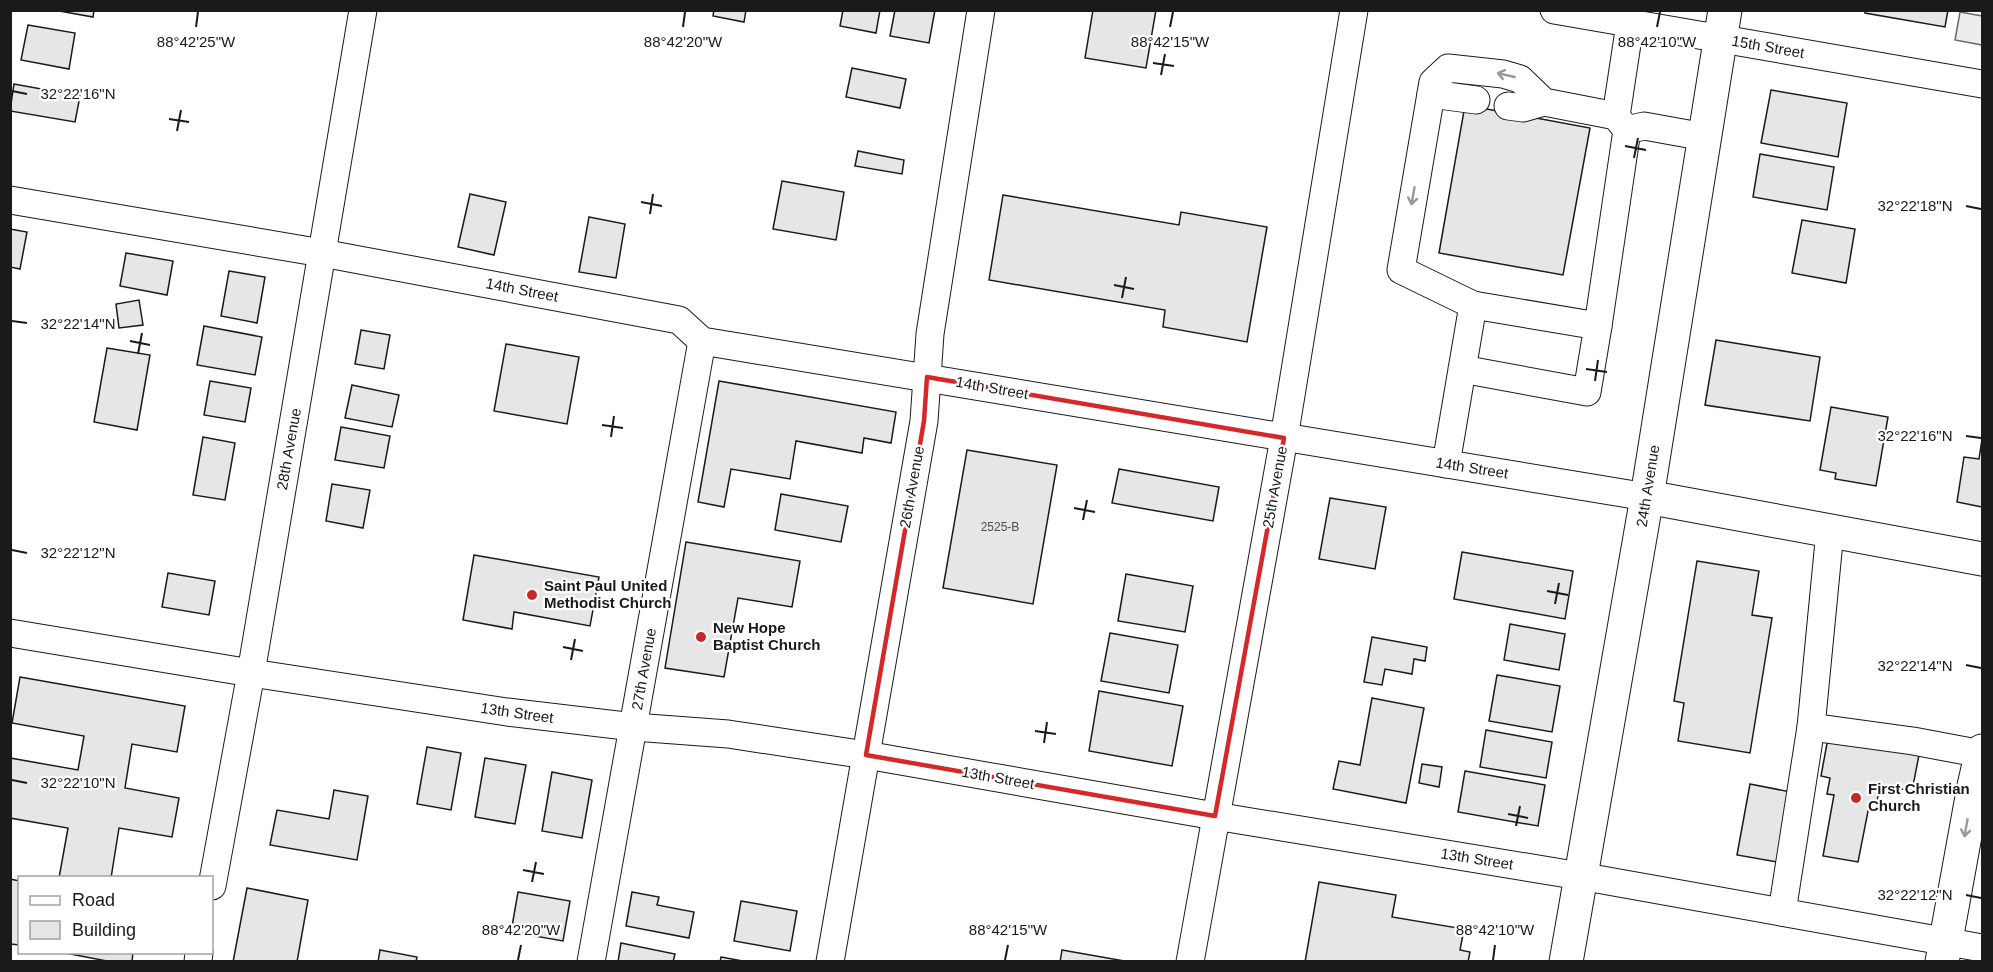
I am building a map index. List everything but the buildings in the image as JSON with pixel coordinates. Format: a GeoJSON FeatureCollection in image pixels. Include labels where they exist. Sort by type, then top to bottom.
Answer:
{"type":"FeatureCollection","features":[{"type":"Feature","properties":{"kind":"main road","name":"24th Avenue"},"geometry":{"type":"LineString","coordinates":[[1566,962],[1647,497],[1723,25]]}},
{"type":"Feature","properties":{"kind":"main road","name":"14th Street"},"geometry":{"type":"LineString","coordinates":[[1647,497],[1983,559]]}},
{"type":"Feature","properties":{"kind":"main road"},"geometry":{"type":"LineString","coordinates":[[1944,951],[1982,752]]}},
{"type":"Feature","properties":{"kind":"street","name":"28th Avenue"},"geometry":{"type":"LineString","coordinates":[[213,881],[251,673],[363,10]]}},
{"type":"Feature","properties":{"kind":"street","name":"26th Avenue"},"geometry":{"type":"LineString","coordinates":[[830,962],[924,422],[930,334],[981,10]]}},
{"type":"Feature","properties":{"kind":"street","name":"25th Avenue"},"geometry":{"type":"LineString","coordinates":[[1190,962],[1284,438],[1354,10]]}},
{"type":"Feature","properties":{"kind":"street","name":"15th Street"},"geometry":{"type":"LineString","coordinates":[[1554,10],[1630,24],[1723,25],[1983,84]]}},
{"type":"Feature","properties":{"kind":"street"},"geometry":{"type":"LineString","coordinates":[[1462,369],[1587,392],[1598,326],[1622,123],[1630,24]]}},
{"type":"Feature","properties":{"kind":"street"},"geometry":{"type":"LineString","coordinates":[[1598,326],[1473,305],[1401,270],[1433,82],[1448,68],[1503,74],[1520,79],[1544,102],[1622,123],[1705,137]]}},
{"type":"Feature","properties":{"kind":"street"},"geometry":{"type":"LineString","coordinates":[[1431,94],[1476,100]]}},
{"type":"Feature","properties":{"kind":"street"},"geometry":{"type":"LineString","coordinates":[[1508,106],[1523,108],[1544,102]]}},
{"type":"Feature","properties":{"kind":"street","name":"14th Street"},"geometry":{"type":"LineString","coordinates":[[10,200],[322,253],[680,320],[702,341],[1647,497]]}},
{"type":"Feature","properties":{"kind":"street"},"geometry":{"type":"LineString","coordinates":[[1446,464],[1473,305]]}},
{"type":"Feature","properties":{"kind":"street","name":"27th Avenue"},"geometry":{"type":"LineString","coordinates":[[591,962],[702,341]]}},
{"type":"Feature","properties":{"kind":"street"},"geometry":{"type":"LineString","coordinates":[[1782,912],[1811,727],[1830,531]]}},
{"type":"Feature","properties":{"kind":"street","name":"13th Street"},"geometry":{"type":"LineString","coordinates":[[10,633],[507,712],[634,727],[728,734],[866,755],[1782,912],[1944,951],[1983,948]]}},
{"type":"Feature","properties":{"kind":"street"},"geometry":{"type":"LineString","coordinates":[[1811,727],[1982,752]]}},
{"type":"Feature","properties":{"kind":"highlighted area"},"geometry":{"type":"Polygon","coordinates":[[[927,377],[1284,438],[1215,816],[866,755],[924,421],[927,377]]]}},
{"type":"Feature","properties":{"kind":"shaded area"},"geometry":{"type":"Polygon","coordinates":[[[1960,12],[1982,16],[1982,45],[1955,40],[1960,12]]]}},
{"type":"Feature","properties":{"kind":"place","name":"Saint Paul United Methodist Church"},"geometry":{"type":"Point","coordinates":[532,595]}},
{"type":"Feature","properties":{"kind":"place","name":"New Hope Baptist Church"},"geometry":{"type":"Point","coordinates":[701,637]}},
{"type":"Feature","properties":{"kind":"place","name":"First Christian Church"},"geometry":{"type":"Point","coordinates":[1856,798]}}]}
